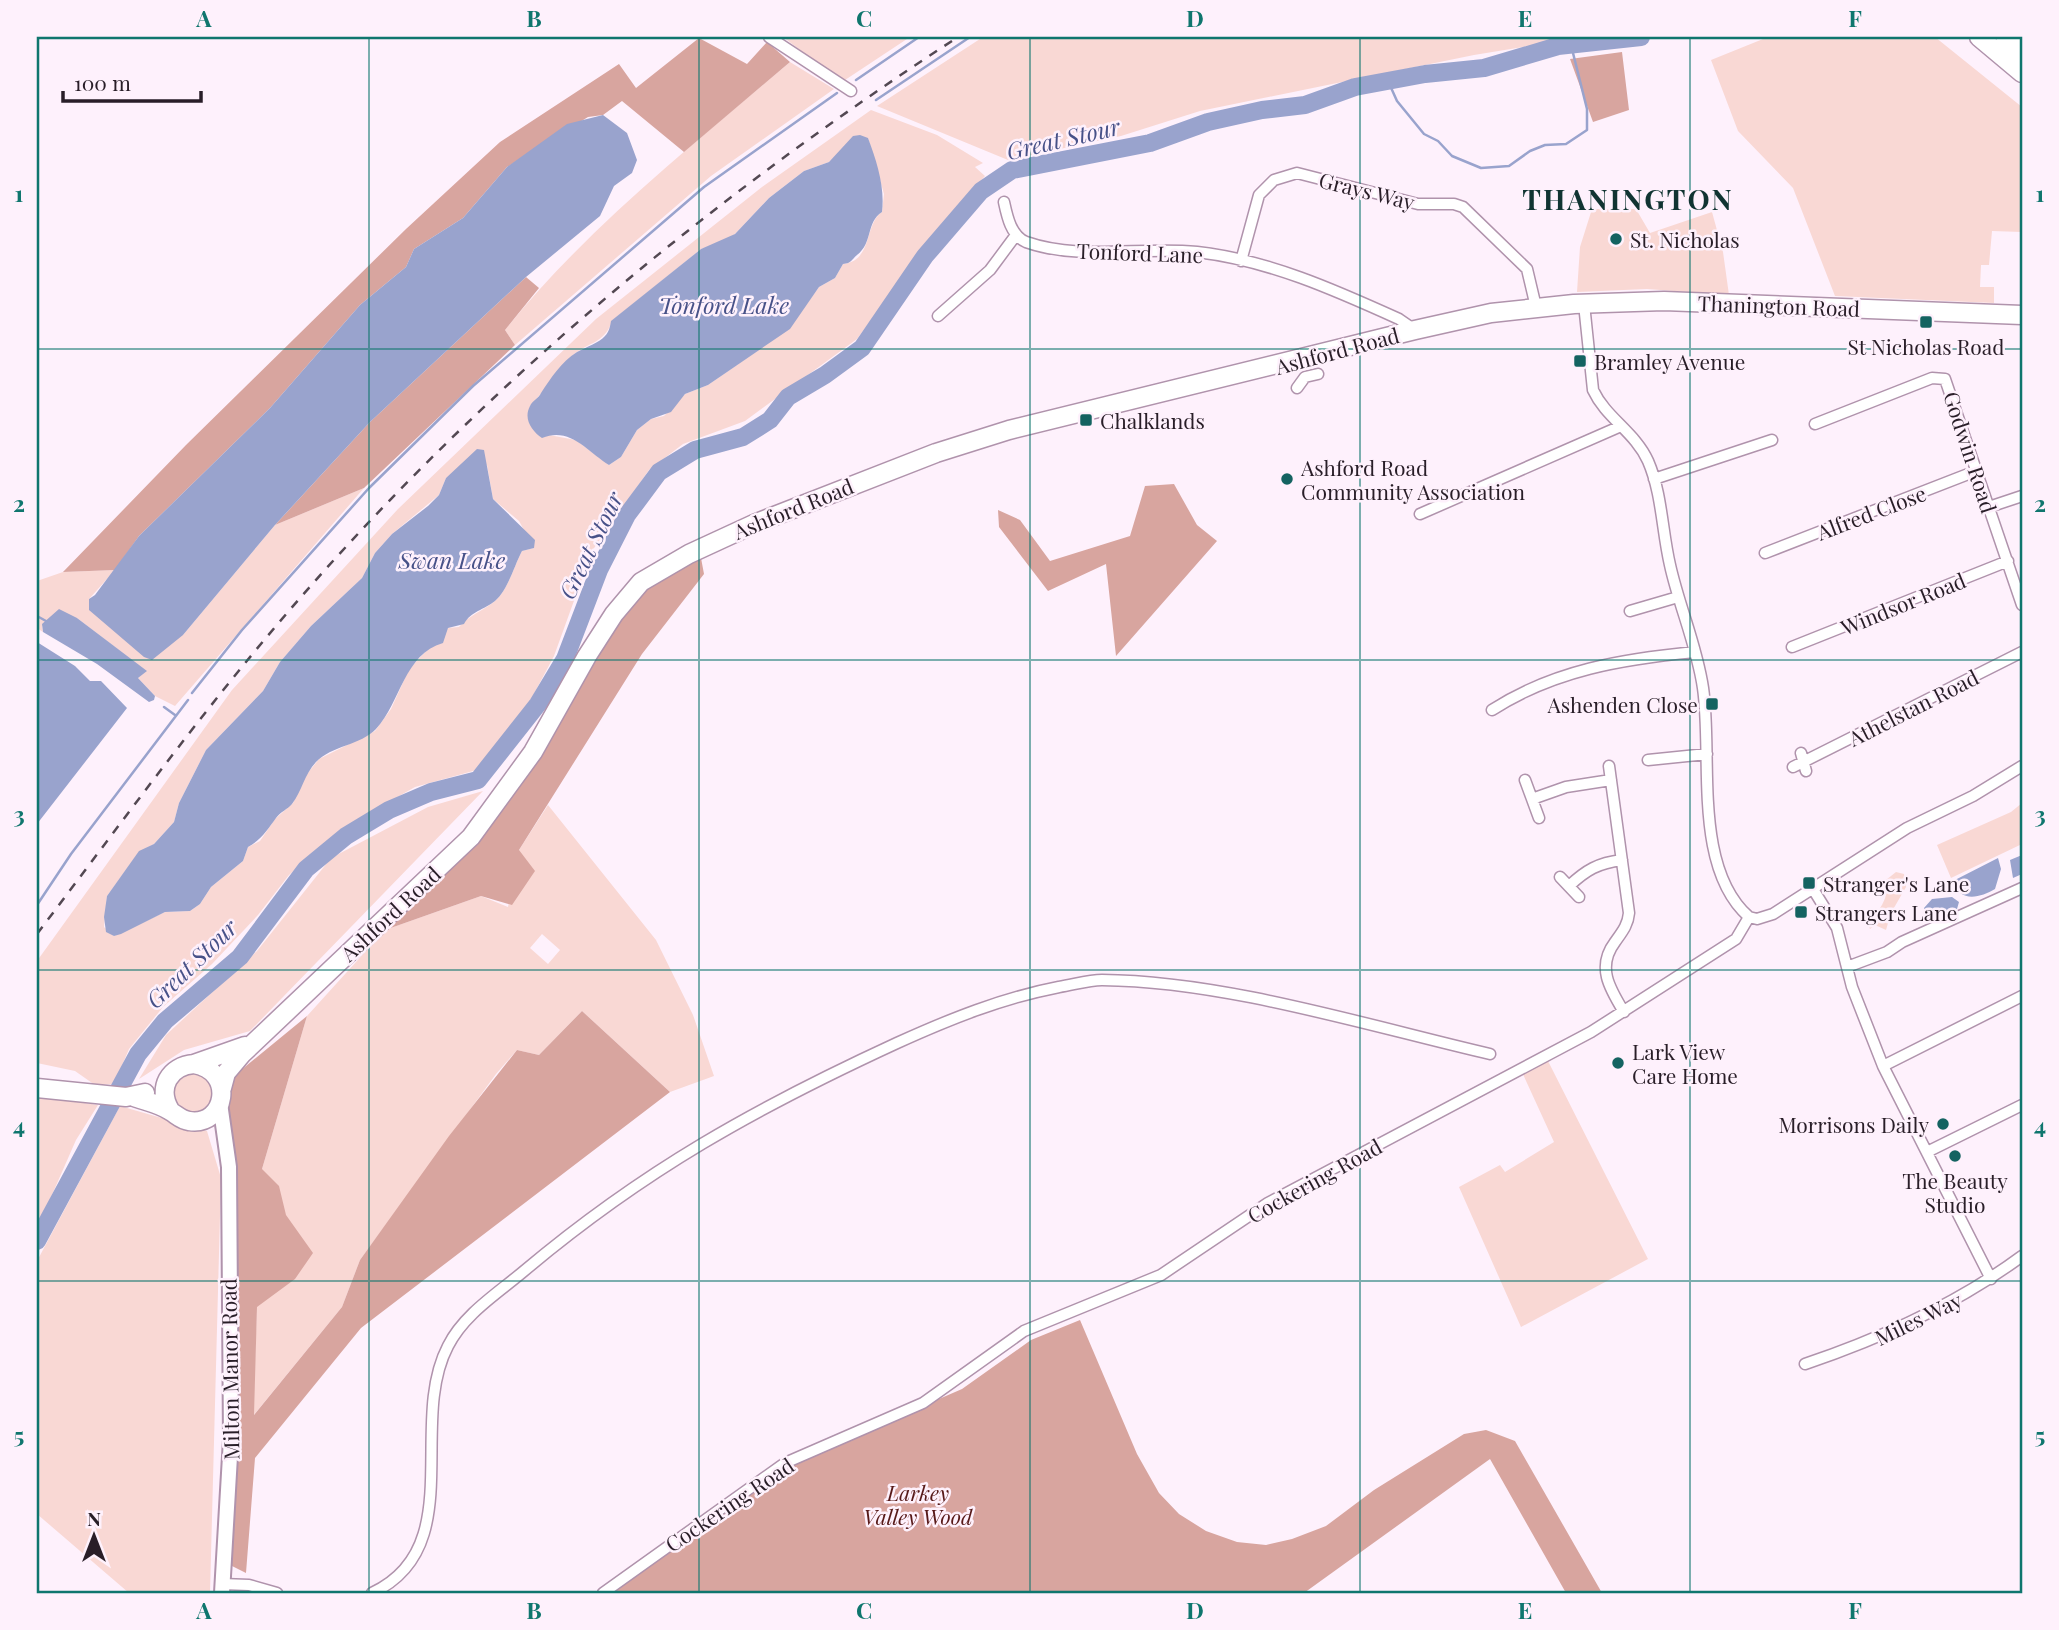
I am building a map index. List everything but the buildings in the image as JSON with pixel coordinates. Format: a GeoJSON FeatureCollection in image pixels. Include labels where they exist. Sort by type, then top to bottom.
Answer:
{"type":"FeatureCollection","features":[{"type":"Feature","properties":{"kind":"highway"},"geometry":{"type":"LineString","coordinates":[[1979,37],[2015,56]]}},
{"type":"Feature","properties":{"kind":"highway"},"geometry":{"type":"LineString","coordinates":[[2005,37],[2022,74]]}},
{"type":"Feature","properties":{"kind":"highway","name":"Thanington Road"},"geometry":{"type":"LineString","coordinates":[[1536,307],[1664,301],[2022,315]]}},
{"type":"Feature","properties":{"kind":"highway","name":"Ashford Road"},"geometry":{"type":"LineString","coordinates":[[221,1096],[230,1066],[471,837],[533,752],[614,614],[641,582],[665,566],[754,524],[936,453],[1111,403],[1196,386],[1415,330],[1536,307]]}},
{"type":"Feature","properties":{"kind":"highway","name":"Ashford Road"},"geometry":{"type":"LineString","coordinates":[[194,1064],[236,1051],[257,1039]]}},
{"type":"Feature","properties":{"kind":"highway"},"geometry":{"type":"LineString","coordinates":[[37,1088],[130,1097],[170,1110],[183,1120],[201,1121],[209,1117],[221,1096],[209,1069],[194,1064],[178,1068],[166,1081],[130,1097]]}},
{"type":"Feature","properties":{"kind":"highway"},"geometry":{"type":"LineString","coordinates":[[166,1081],[164,1096],[170,1110]]}},
{"type":"Feature","properties":{"kind":"street"},"geometry":{"type":"LineString","coordinates":[[769,37],[843,89],[851,91]]}},
{"type":"Feature","properties":{"kind":"street","name":"Grays Way"},"geometry":{"type":"LineString","coordinates":[[1241,261],[1259,195],[1275,180],[1297,173],[1418,204],[1463,207],[1527,269],[1536,307]]}},
{"type":"Feature","properties":{"kind":"street"},"geometry":{"type":"LineString","coordinates":[[938,316],[949,297],[990,270],[1016,235],[1004,202]]}},
{"type":"Feature","properties":{"kind":"street","name":"Tonford Lane"},"geometry":{"type":"LineString","coordinates":[[1016,235],[1025,241],[1064,249],[1178,251],[1241,261],[1283,271],[1355,299],[1399,318],[1415,330]]}},
{"type":"Feature","properties":{"kind":"street"},"geometry":{"type":"LineString","coordinates":[[1584,304],[1593,390],[1599,401],[1643,452],[1654,479],[1678,597],[1695,652],[1705,699],[1711,823],[1719,867],[1732,896],[1749,917],[1757,919],[1773,914],[1907,828],[1973,796],[2022,766]]}},
{"type":"Feature","properties":{"kind":"street"},"geometry":{"type":"LineString","coordinates":[[1297,388],[1305,377],[1318,374]]}},
{"type":"Feature","properties":{"kind":"street","name":"Godwin Road"},"geometry":{"type":"LineString","coordinates":[[1815,424],[1932,377],[1942,377],[1949,383],[2022,605]]}},
{"type":"Feature","properties":{"kind":"street"},"geometry":{"type":"LineString","coordinates":[[1824,408],[1829,419]]}},
{"type":"Feature","properties":{"kind":"street"},"geometry":{"type":"LineString","coordinates":[[1420,514],[1621,426]]}},
{"type":"Feature","properties":{"kind":"street"},"geometry":{"type":"LineString","coordinates":[[1654,479],[1772,440]]}},
{"type":"Feature","properties":{"kind":"street","name":"Alfred Close"},"geometry":{"type":"LineString","coordinates":[[1765,553],[1976,471]]}},
{"type":"Feature","properties":{"kind":"street"},"geometry":{"type":"LineString","coordinates":[[1989,508],[2022,496]]}},
{"type":"Feature","properties":{"kind":"street","name":"Windsor Road"},"geometry":{"type":"LineString","coordinates":[[1797,645],[2008,561]]}},
{"type":"Feature","properties":{"kind":"street"},"geometry":{"type":"LineString","coordinates":[[1630,611],[1678,597]]}},
{"type":"Feature","properties":{"kind":"street"},"geometry":{"type":"LineString","coordinates":[[1492,710],[1553,679],[1603,664],[1695,652]]}},
{"type":"Feature","properties":{"kind":"street","name":"Athelstan Road"},"geometry":{"type":"LineString","coordinates":[[1793,767],[2022,652]]}},
{"type":"Feature","properties":{"kind":"street"},"geometry":{"type":"LineString","coordinates":[[1648,760],[1707,754]]}},
{"type":"Feature","properties":{"kind":"street"},"geometry":{"type":"LineString","coordinates":[[1609,766],[1629,904],[1628,921],[1605,962],[1608,983],[1624,1012]]}},
{"type":"Feature","properties":{"kind":"street"},"geometry":{"type":"LineString","coordinates":[[1525,780],[1539,818]]}},
{"type":"Feature","properties":{"kind":"street"},"geometry":{"type":"LineString","coordinates":[[1532,799],[1566,787],[1611,780]]}},
{"type":"Feature","properties":{"kind":"street"},"geometry":{"type":"LineString","coordinates":[[1569,886],[1585,870],[1600,863],[1622,860]]}},
{"type":"Feature","properties":{"kind":"street"},"geometry":{"type":"LineString","coordinates":[[1560,877],[1579,897]]}},
{"type":"Feature","properties":{"kind":"street"},"geometry":{"type":"LineString","coordinates":[[1847,967],[1887,952],[1902,942],[2022,888]]}},
{"type":"Feature","properties":{"kind":"street"},"geometry":{"type":"LineString","coordinates":[[1813,889],[1837,928],[1847,967],[1883,1066],[1991,1279]]}},
{"type":"Feature","properties":{"kind":"street","name":"Cockering Road"},"geometry":{"type":"LineString","coordinates":[[603,1593],[785,1463],[923,1403],[1024,1331],[1161,1275],[1268,1203],[1515,1073],[1624,1012],[1736,939],[1749,917]]}},
{"type":"Feature","properties":{"kind":"street"},"geometry":{"type":"LineString","coordinates":[[372,1593],[406,1568],[425,1535],[430,1507],[429,1455],[437,1380],[449,1343],[465,1322],[570,1232],[617,1197],[708,1138],[803,1086],[958,1015],[1033,992],[1099,980],[1238,996],[1490,1054]]}},
{"type":"Feature","properties":{"kind":"street"},"geometry":{"type":"LineString","coordinates":[[1883,1066],[2022,996]]}},
{"type":"Feature","properties":{"kind":"street","name":"Milton Manor Road"},"geometry":{"type":"LineString","coordinates":[[221,1096],[230,1213],[227,1260],[231,1439],[222,1589]]}},
{"type":"Feature","properties":{"kind":"street"},"geometry":{"type":"LineString","coordinates":[[1927,1152],[2022,1105]]}},
{"type":"Feature","properties":{"kind":"street"},"geometry":{"type":"LineString","coordinates":[[201,1121],[209,1125],[226,1144]]}},
{"type":"Feature","properties":{"kind":"street","name":"Miles Way"},"geometry":{"type":"LineString","coordinates":[[1805,1364],[1883,1337],[1991,1279],[2022,1256]]}},
{"type":"Feature","properties":{"kind":"street"},"geometry":{"type":"LineString","coordinates":[[222,1589],[248,1585],[277,1593]]}},
{"type":"Feature","properties":{"kind":"shaded area"},"geometry":{"type":"Polygon","coordinates":[[[783,37],[910,37],[842,82],[783,37]]]}},
{"type":"Feature","properties":{"kind":"shaded area"},"geometry":{"type":"Polygon","coordinates":[[[983,37],[1584,37],[1474,55],[1200,111],[1121,136],[1008,160],[877,106],[983,37]]]}},
{"type":"Feature","properties":{"kind":"shaded area"},"geometry":{"type":"Polygon","coordinates":[[[1768,37],[1935,37],[2022,107],[2022,232],[1992,231],[1989,265],[1981,265],[1980,287],[1994,287],[1994,303],[1835,296],[1793,188],[1738,131],[1711,60],[1768,37]]]}},
{"type":"Feature","properties":{"kind":"shaded area"},"geometry":{"type":"Polygon","coordinates":[[[790,62],[834,89],[711,176],[515,345],[505,330],[536,293],[604,223],[790,62]]]}},
{"type":"Feature","properties":{"kind":"shaded area"},"geometry":{"type":"Polygon","coordinates":[[[871,110],[937,135],[983,163],[975,167],[985,176],[939,228],[857,339],[745,421],[683,444],[649,470],[592,551],[554,656],[528,705],[484,768],[415,787],[341,829],[289,875],[258,915],[212,964],[163,1007],[129,1049],[114,1084],[95,1085],[75,1071],[37,1063],[37,961],[232,690],[398,509],[596,319],[762,187],[871,110]],[[868,138],[841,151],[829,162],[804,171],[769,198],[735,234],[722,243],[701,249],[612,321],[601,338],[567,361],[530,406],[549,435],[576,440],[609,465],[621,457],[637,430],[651,419],[664,416],[685,394],[708,385],[777,337],[795,320],[819,287],[835,278],[843,264],[859,256],[876,218],[882,212],[884,194],[868,138]],[[487,465],[446,478],[439,495],[392,534],[375,553],[362,578],[311,626],[280,662],[263,691],[206,750],[179,803],[174,822],[154,844],[139,852],[107,896],[104,927],[114,936],[165,912],[190,911],[200,904],[211,887],[243,861],[248,847],[260,841],[275,819],[293,803],[303,779],[319,759],[375,731],[391,709],[409,669],[448,628],[459,627],[500,596],[522,551],[534,548],[519,521],[493,499],[487,465]]]}},
{"type":"Feature","properties":{"kind":"shaded area"},"geometry":{"type":"Polygon","coordinates":[[[1592,209],[1636,209],[1650,233],[1712,212],[1723,252],[1729,295],[1647,289],[1577,292],[1580,247],[1592,209]]]}},
{"type":"Feature","properties":{"kind":"shaded area"},"geometry":{"type":"Polygon","coordinates":[[[364,488],[175,706],[155,696],[138,678],[146,671],[77,618],[42,626],[43,632],[37,628],[37,581],[63,572],[115,570],[89,599],[183,635],[275,525],[364,488]]]}},
{"type":"Feature","properties":{"kind":"shaded area"},"geometry":{"type":"Polygon","coordinates":[[[483,791],[250,1031],[184,1050],[139,1079],[166,1035],[257,951],[331,858],[428,807],[483,791]]]}},
{"type":"Feature","properties":{"kind":"shaded area"},"geometry":{"type":"Polygon","coordinates":[[[2022,803],[2022,844],[1951,878],[1937,845],[2011,812],[2022,803]]]}},
{"type":"Feature","properties":{"kind":"shaded area"},"geometry":{"type":"Polygon","coordinates":[[[548,805],[656,940],[693,1015],[714,1076],[670,1092],[582,1011],[539,1055],[517,1050],[496,1074],[360,1260],[342,1307],[253,1416],[262,1169],[307,1016],[385,930],[481,896],[508,907],[519,850],[548,805]],[[542,934],[530,948],[548,964],[560,950],[542,934]]]}},
{"type":"Feature","properties":{"kind":"shaded area"},"geometry":{"type":"Polygon","coordinates":[[[1896,872],[1904,874],[1906,887],[1891,913],[1886,930],[1875,925],[1870,929],[1866,921],[1880,909],[1887,892],[1886,880],[1896,872]]]}},
{"type":"Feature","properties":{"kind":"shaded area"},"geometry":{"type":"Polygon","coordinates":[[[1547,1059],[1648,1259],[1521,1327],[1459,1187],[1500,1165],[1505,1172],[1554,1142],[1522,1072],[1547,1059]]]}},
{"type":"Feature","properties":{"kind":"shaded area"},"geometry":{"type":"Polygon","coordinates":[[[193,1073],[207,1079],[213,1093],[207,1107],[193,1113],[179,1107],[173,1093],[179,1079],[193,1073]]]}},
{"type":"Feature","properties":{"kind":"shaded area"},"geometry":{"type":"Polygon","coordinates":[[[37,1096],[98,1105],[76,1140],[37,1229],[37,1096]]]}},
{"type":"Feature","properties":{"kind":"shaded area"},"geometry":{"type":"Polygon","coordinates":[[[120,1106],[207,1131],[221,1178],[210,1593],[129,1593],[37,1514],[37,1261],[120,1106]]]}},
{"type":"Feature","properties":{"kind":"green space"},"geometry":{"type":"Polygon","coordinates":[[[699,38],[747,64],[767,42],[790,62],[684,152],[622,101],[603,115],[588,117],[507,167],[463,218],[414,249],[406,267],[360,305],[270,408],[139,536],[115,570],[63,572],[186,445],[406,229],[500,142],[619,64],[636,88],[699,38]]]}},
{"type":"Feature","properties":{"kind":"green space"},"geometry":{"type":"Polygon","coordinates":[[[1622,52],[1629,110],[1593,122],[1570,59],[1622,52]]]}},
{"type":"Feature","properties":{"kind":"green space"},"geometry":{"type":"Polygon","coordinates":[[[526,277],[539,288],[505,330],[515,345],[364,488],[275,525],[370,422],[526,277]]]}},
{"type":"Feature","properties":{"kind":"green space"},"geometry":{"type":"Polygon","coordinates":[[[1174,484],[1197,525],[1217,541],[1116,656],[1106,564],[1048,591],[999,527],[998,510],[1020,520],[1050,561],[1130,536],[1145,486],[1174,484]]]}},
{"type":"Feature","properties":{"kind":"green space"},"geometry":{"type":"Polygon","coordinates":[[[701,558],[704,574],[642,654],[519,850],[535,871],[512,905],[481,896],[385,930],[478,844],[540,754],[600,645],[637,598],[657,581],[701,558]]]}},
{"type":"Feature","properties":{"kind":"green space"},"geometry":{"type":"Polygon","coordinates":[[[582,1011],[670,1092],[361,1328],[255,1458],[246,1573],[228,1564],[235,1451],[237,1273],[230,1131],[225,1107],[235,1075],[307,1016],[262,1169],[279,1186],[286,1215],[313,1253],[295,1279],[257,1307],[254,1415],[342,1307],[360,1260],[449,1136],[517,1050],[539,1055],[582,1011]]]}},
{"type":"Feature","properties":{"kind":"green space","name":"Larkey Valley Wood"},"geometry":{"type":"Polygon","coordinates":[[[1080,1320],[1137,1454],[1159,1493],[1179,1514],[1206,1531],[1237,1542],[1266,1545],[1292,1539],[1326,1526],[1374,1490],[1464,1434],[1486,1430],[1515,1441],[1602,1593],[1566,1593],[1490,1459],[1304,1593],[608,1593],[787,1465],[962,1389],[1031,1340],[1080,1320]]]}},
{"type":"Feature","properties":{"kind":"water"},"geometry":{"type":"Polygon","coordinates":[[[603,115],[627,133],[637,160],[632,173],[614,186],[600,216],[526,277],[370,422],[275,525],[183,635],[152,660],[144,657],[89,610],[89,599],[95,595],[139,536],[270,408],[360,305],[406,267],[414,249],[463,218],[507,167],[567,124],[603,115]]]}},
{"type":"Feature","properties":{"kind":"water","name":"Tonford Lake"},"geometry":{"type":"Polygon","coordinates":[[[853,136],[868,138],[877,165],[882,212],[874,221],[862,250],[850,262],[843,264],[835,278],[819,287],[790,329],[708,385],[685,394],[671,412],[651,419],[637,430],[621,457],[609,465],[570,438],[552,435],[542,438],[535,432],[528,420],[530,406],[566,361],[596,343],[606,334],[611,321],[701,249],[735,234],[769,198],[804,171],[829,162],[853,136]]]}},
{"type":"Feature","properties":{"kind":"water","name":"Swan Lake"},"geometry":{"type":"Polygon","coordinates":[[[477,449],[484,450],[493,499],[535,540],[534,548],[522,551],[500,596],[470,616],[464,624],[448,628],[443,643],[420,657],[376,729],[316,762],[292,804],[248,847],[243,861],[211,887],[200,904],[190,911],[165,912],[121,934],[114,936],[106,932],[104,917],[107,896],[139,851],[154,844],[174,822],[179,803],[206,750],[263,691],[280,662],[311,626],[362,578],[375,553],[392,534],[439,495],[446,478],[477,449]]]}},
{"type":"Feature","properties":{"kind":"water"},"geometry":{"type":"Polygon","coordinates":[[[59,609],[77,618],[147,671],[138,678],[155,696],[154,700],[149,702],[97,664],[43,632],[42,624],[59,609]]]}},
{"type":"Feature","properties":{"kind":"water"},"geometry":{"type":"Polygon","coordinates":[[[37,642],[75,666],[90,681],[101,681],[127,708],[37,824],[37,642]]]}},
{"type":"Feature","properties":{"kind":"water"},"geometry":{"type":"Polygon","coordinates":[[[2022,855],[2022,874],[2013,878],[2010,860],[2022,855]]]}},
{"type":"Feature","properties":{"kind":"water"},"geometry":{"type":"Polygon","coordinates":[[[1998,858],[2001,869],[1995,889],[1971,897],[1960,893],[1953,881],[1998,858]]]}},
{"type":"Feature","properties":{"kind":"water"},"geometry":{"type":"Polygon","coordinates":[[[1952,897],[1959,902],[1957,909],[1933,918],[1925,913],[1924,908],[1932,899],[1952,897]]]}},
{"type":"Feature","properties":{"kind":"waterway"},"geometry":{"type":"LineString","coordinates":[[856,80],[919,37]]}},
{"type":"Feature","properties":{"kind":"waterway"},"geometry":{"type":"LineString","coordinates":[[876,100],[970,37]]}},
{"type":"Feature","properties":{"kind":"waterway","name":"Great Stour"},"geometry":{"type":"LineString","coordinates":[[37,1241],[138,1054],[165,1021],[240,957],[306,869],[346,836],[389,810],[431,792],[478,780],[538,704],[565,659],[599,570],[627,515],[659,472],[695,450],[743,437],[770,420],[788,397],[862,348],[925,256],[981,191],[1012,170],[1150,143],[1208,122],[1262,110],[1305,105],[1355,87],[1425,74],[1484,68],[1558,46],[1641,37]]}},
{"type":"Feature","properties":{"kind":"waterway"},"geometry":{"type":"LineString","coordinates":[[1388,81],[1397,101],[1424,134],[1438,141],[1452,156],[1481,168],[1509,166],[1530,151],[1545,145],[1566,144],[1587,130],[1587,109],[1571,45]]}},
{"type":"Feature","properties":{"kind":"waterway"},"geometry":{"type":"LineString","coordinates":[[192,693],[242,630],[369,488],[473,386],[704,187],[837,93]]}},
{"type":"Feature","properties":{"kind":"waterway"},"geometry":{"type":"LineString","coordinates":[[37,616],[46,621]]}},
{"type":"Feature","properties":{"kind":"waterway"},"geometry":{"type":"LineString","coordinates":[[37,905],[71,854],[188,700]]}},
{"type":"Feature","properties":{"kind":"waterway"},"geometry":{"type":"LineString","coordinates":[[164,707],[175,715]]}},
{"type":"Feature","properties":{"kind":"railway"},"geometry":{"type":"LineString","coordinates":[[37,934],[245,663],[351,541],[429,460],[511,382],[683,235],[864,100],[958,37]]}},
{"type":"Feature","properties":{"kind":"place","name":"St. Nicholas"},"geometry":{"type":"Point","coordinates":[1616,239]}},
{"type":"Feature","properties":{"kind":"place","name":"St Nicholas Road"},"geometry":{"type":"Point","coordinates":[1926,322]}},
{"type":"Feature","properties":{"kind":"place","name":"Bramley Avenue"},"geometry":{"type":"Point","coordinates":[1580,361]}},
{"type":"Feature","properties":{"kind":"place","name":"Chalklands"},"geometry":{"type":"Point","coordinates":[1086,420]}},
{"type":"Feature","properties":{"kind":"place","name":"Ashford Road Community Association"},"geometry":{"type":"Point","coordinates":[1287,479]}},
{"type":"Feature","properties":{"kind":"place","name":"Ashenden Close"},"geometry":{"type":"Point","coordinates":[1712,704]}},
{"type":"Feature","properties":{"kind":"place","name":"Stranger's Lane"},"geometry":{"type":"Point","coordinates":[1809,883]}},
{"type":"Feature","properties":{"kind":"place","name":"Strangers Lane"},"geometry":{"type":"Point","coordinates":[1801,912]}},
{"type":"Feature","properties":{"kind":"place","name":"Lark View Care Home"},"geometry":{"type":"Point","coordinates":[1618,1063]}},
{"type":"Feature","properties":{"kind":"place","name":"Morrisons Daily"},"geometry":{"type":"Point","coordinates":[1943,1124]}},
{"type":"Feature","properties":{"kind":"place","name":"The Beauty Studio"},"geometry":{"type":"Point","coordinates":[1955,1156]}},
{"type":"Feature","properties":{"kind":"district","name":"THANINGTON"},"geometry":{"type":"Point","coordinates":[1628,198]}}]}
